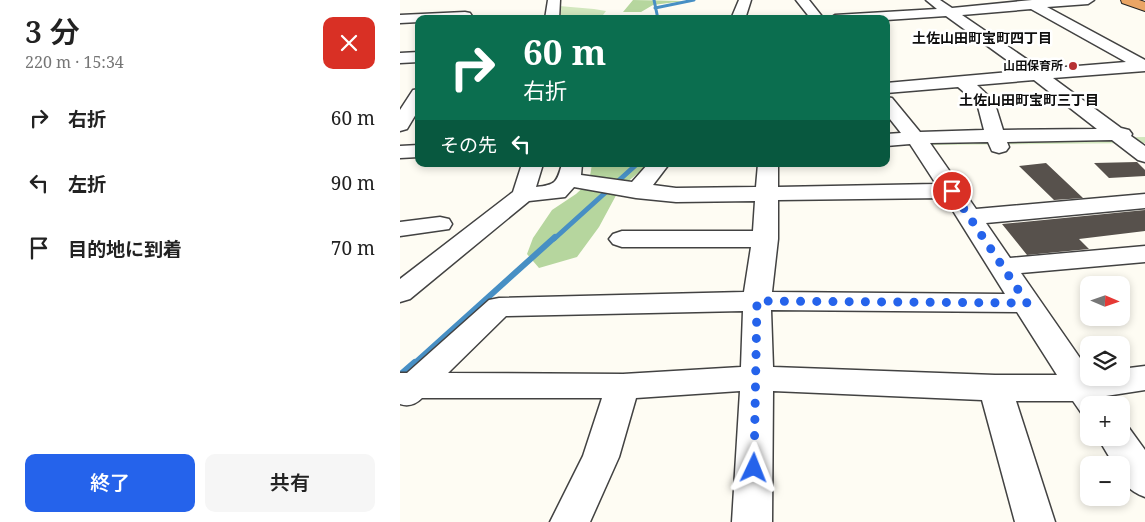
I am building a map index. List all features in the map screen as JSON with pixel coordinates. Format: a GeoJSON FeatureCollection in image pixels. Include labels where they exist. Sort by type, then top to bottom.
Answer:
{"type":"FeatureCollection","features":[{"type":"Feature","properties":{"kind":"highway"},"geometry":{"type":"LineString","coordinates":[[1127,0],[1145,7]]}},
{"type":"Feature","properties":{"kind":"street"},"geometry":{"type":"LineString","coordinates":[[552,15],[554,0]]}},
{"type":"Feature","properties":{"kind":"street"},"geometry":{"type":"LineString","coordinates":[[739,15],[745,0]]}},
{"type":"Feature","properties":{"kind":"street"},"geometry":{"type":"LineString","coordinates":[[802,0],[815,15]]}},
{"type":"Feature","properties":{"kind":"street"},"geometry":{"type":"LineString","coordinates":[[932,0],[1136,143]]}},
{"type":"Feature","properties":{"kind":"street"},"geometry":{"type":"LineString","coordinates":[[890,16],[951,12],[1029,2],[1088,0]]}},
{"type":"Feature","properties":{"kind":"street"},"geometry":{"type":"LineString","coordinates":[[1029,2],[1144,66]]}},
{"type":"Feature","properties":{"kind":"street"},"geometry":{"type":"LineString","coordinates":[[453,15],[466,14]]}},
{"type":"Feature","properties":{"kind":"street"},"geometry":{"type":"LineString","coordinates":[[400,19],[415,18]]}},
{"type":"Feature","properties":{"kind":"street"},"geometry":{"type":"LineString","coordinates":[[400,29],[415,28]]}},
{"type":"Feature","properties":{"kind":"street"},"geometry":{"type":"LineString","coordinates":[[400,46],[415,46]]}},
{"type":"Feature","properties":{"kind":"street"},"geometry":{"type":"LineString","coordinates":[[400,58],[415,57]]}},
{"type":"Feature","properties":{"kind":"street"},"geometry":{"type":"LineString","coordinates":[[890,88],[1144,66]]}},
{"type":"Feature","properties":{"kind":"street"},"geometry":{"type":"LineString","coordinates":[[962,81],[985,101],[997,142]]}},
{"type":"Feature","properties":{"kind":"street"},"geometry":{"type":"LineString","coordinates":[[407,114],[415,101]]}},
{"type":"Feature","properties":{"kind":"street"},"geometry":{"type":"LineString","coordinates":[[890,107],[920,144],[1088,396]]}},
{"type":"Feature","properties":{"kind":"street"},"geometry":{"type":"LineString","coordinates":[[890,140],[920,144],[997,142],[1136,143]]}},
{"type":"Feature","properties":{"kind":"street"},"geometry":{"type":"LineString","coordinates":[[400,152],[415,151]]}},
{"type":"Feature","properties":{"kind":"street"},"geometry":{"type":"LineString","coordinates":[[523,195],[531,167]]}},
{"type":"Feature","properties":{"kind":"street"},"geometry":{"type":"LineString","coordinates":[[636,191],[656,167]]}},
{"type":"Feature","properties":{"kind":"street"},"geometry":{"type":"LineString","coordinates":[[752,522],[757,378],[757,301],[765,238],[768,167]]}},
{"type":"Feature","properties":{"kind":"street"},"geometry":{"type":"LineString","coordinates":[[400,293],[523,195],[557,192],[570,172],[598,184],[636,191],[676,195],[952,191]]}},
{"type":"Feature","properties":{"kind":"street"},"geometry":{"type":"LineString","coordinates":[[970,217],[1145,201]]}},
{"type":"Feature","properties":{"kind":"street"},"geometry":{"type":"LineString","coordinates":[[400,229],[440,224]]}},
{"type":"Feature","properties":{"kind":"street"},"geometry":{"type":"LineString","coordinates":[[622,239],[765,238]]}},
{"type":"Feature","properties":{"kind":"street"},"geometry":{"type":"LineString","coordinates":[[1002,267],[1145,254]]}},
{"type":"Feature","properties":{"kind":"street"},"geometry":{"type":"LineString","coordinates":[[403,388],[499,307],[757,301],[1027,303]]}},
{"type":"Feature","properties":{"kind":"street"},"geometry":{"type":"LineString","coordinates":[[403,388],[623,386],[757,378],[995,388],[1088,396],[1145,378]]}},
{"type":"Feature","properties":{"kind":"street"},"geometry":{"type":"LineString","coordinates":[[570,522],[601,457],[623,386]]}},
{"type":"Feature","properties":{"kind":"street"},"geometry":{"type":"LineString","coordinates":[[995,388],[1035,522]]}},
{"type":"Feature","properties":{"kind":"street"},"geometry":{"type":"LineString","coordinates":[[1122,446],[1145,480]]}},
{"type":"Feature","properties":{"kind":"green space"},"geometry":{"type":"Polygon","coordinates":[[[633,0],[684,1],[653,5],[641,12],[623,12],[633,0]]]}},
{"type":"Feature","properties":{"kind":"green space"},"geometry":{"type":"Polygon","coordinates":[[[559,6],[606,11],[603,15],[557,15],[559,6]]]}},
{"type":"Feature","properties":{"kind":"green space"},"geometry":{"type":"Polygon","coordinates":[[[1145,137],[1145,143],[931,145],[929,140],[1145,137]]]}},
{"type":"Feature","properties":{"kind":"green space"},"geometry":{"type":"Polygon","coordinates":[[[592,167],[645,167],[620,188],[599,227],[577,257],[539,268],[527,254],[533,238],[552,210],[576,194],[589,182],[592,167]]]}},
{"type":"Feature","properties":{"kind":"building"},"geometry":{"type":"Polygon","coordinates":[[[1137,162],[1145,170],[1145,176],[1109,178],[1094,163],[1137,162]]]}},
{"type":"Feature","properties":{"kind":"building"},"geometry":{"type":"Polygon","coordinates":[[[1046,163],[1083,198],[1054,200],[1019,166],[1046,163]]]}},
{"type":"Feature","properties":{"kind":"building"},"geometry":{"type":"Polygon","coordinates":[[[1145,210],[1145,231],[1079,239],[1089,249],[1027,255],[1002,224],[1145,210]]]}},
{"type":"Feature","properties":{"kind":"waterway"},"geometry":{"type":"LineString","coordinates":[[654,0],[656,8]]}},
{"type":"Feature","properties":{"kind":"waterway"},"geometry":{"type":"LineString","coordinates":[[656,8],[694,0]]}},
{"type":"Feature","properties":{"kind":"waterway"},"geometry":{"type":"LineString","coordinates":[[656,8],[657,15]]}},
{"type":"Feature","properties":{"kind":"waterway"},"geometry":{"type":"LineString","coordinates":[[554,239],[634,167]]}},
{"type":"Feature","properties":{"kind":"waterway"},"geometry":{"type":"LineString","coordinates":[[414,364],[555,237]]}},
{"type":"Feature","properties":{"kind":"waterway"},"geometry":{"type":"LineString","coordinates":[[400,376],[415,363]]}},
{"type":"Feature","properties":{"kind":"place","name":"山田保育所"},"geometry":{"type":"Point","coordinates":[1073,66]}},
{"type":"Feature","properties":{"kind":"district","name":"土佐山田町宝町四丁目"},"geometry":{"type":"Point","coordinates":[982,38]}},
{"type":"Feature","properties":{"kind":"district","name":"土佐山田町宝町三丁目"},"geometry":{"type":"Point","coordinates":[1029,100]}},
{"type":"Feature","properties":{"kind":"route"},"geometry":{"type":"LineString","coordinates":[[754,468],[757,301],[1027,303],[952,191]]}}]}
